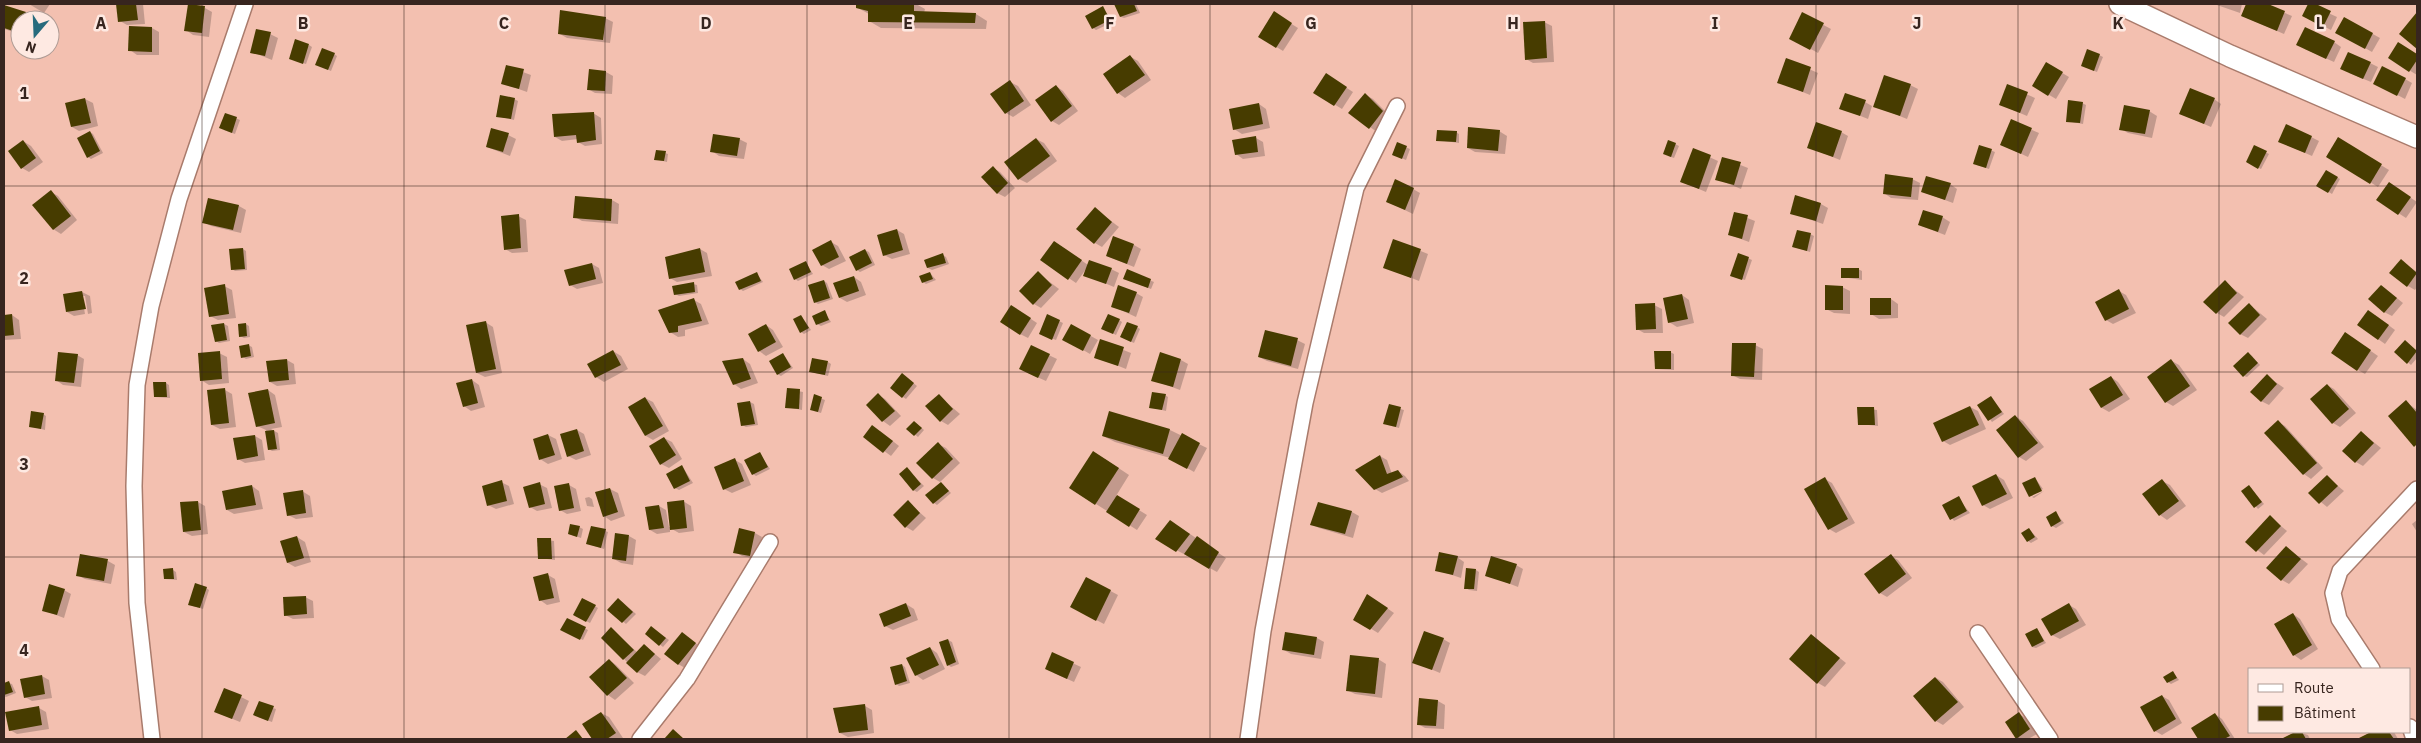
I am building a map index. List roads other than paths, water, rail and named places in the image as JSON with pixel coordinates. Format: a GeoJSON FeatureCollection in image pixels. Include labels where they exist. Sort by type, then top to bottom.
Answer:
{"type":"FeatureCollection","features":[{"type":"Feature","properties":{"kind":"street"},"geometry":{"type":"LineString","coordinates":[[152,739],[137,603],[134,486],[137,384],[152,306],[179,199],[245,4]]}},
{"type":"Feature","properties":{"kind":"street"},"geometry":{"type":"LineString","coordinates":[[2120,4],[2230,56],[2417,137]]}},
{"type":"Feature","properties":{"kind":"street"},"geometry":{"type":"LineString","coordinates":[[1248,739],[1263,630],[1304,403],[1356,188],[1397,106]]}},
{"type":"Feature","properties":{"kind":"street"},"geometry":{"type":"LineString","coordinates":[[2371,668],[2339,619],[2333,593],[2340,571],[2417,489]]}},
{"type":"Feature","properties":{"kind":"street"},"geometry":{"type":"LineString","coordinates":[[640,739],[687,679],[770,542]]}},
{"type":"Feature","properties":{"kind":"street"},"geometry":{"type":"LineString","coordinates":[[1978,633],[2050,739]]}}]}
